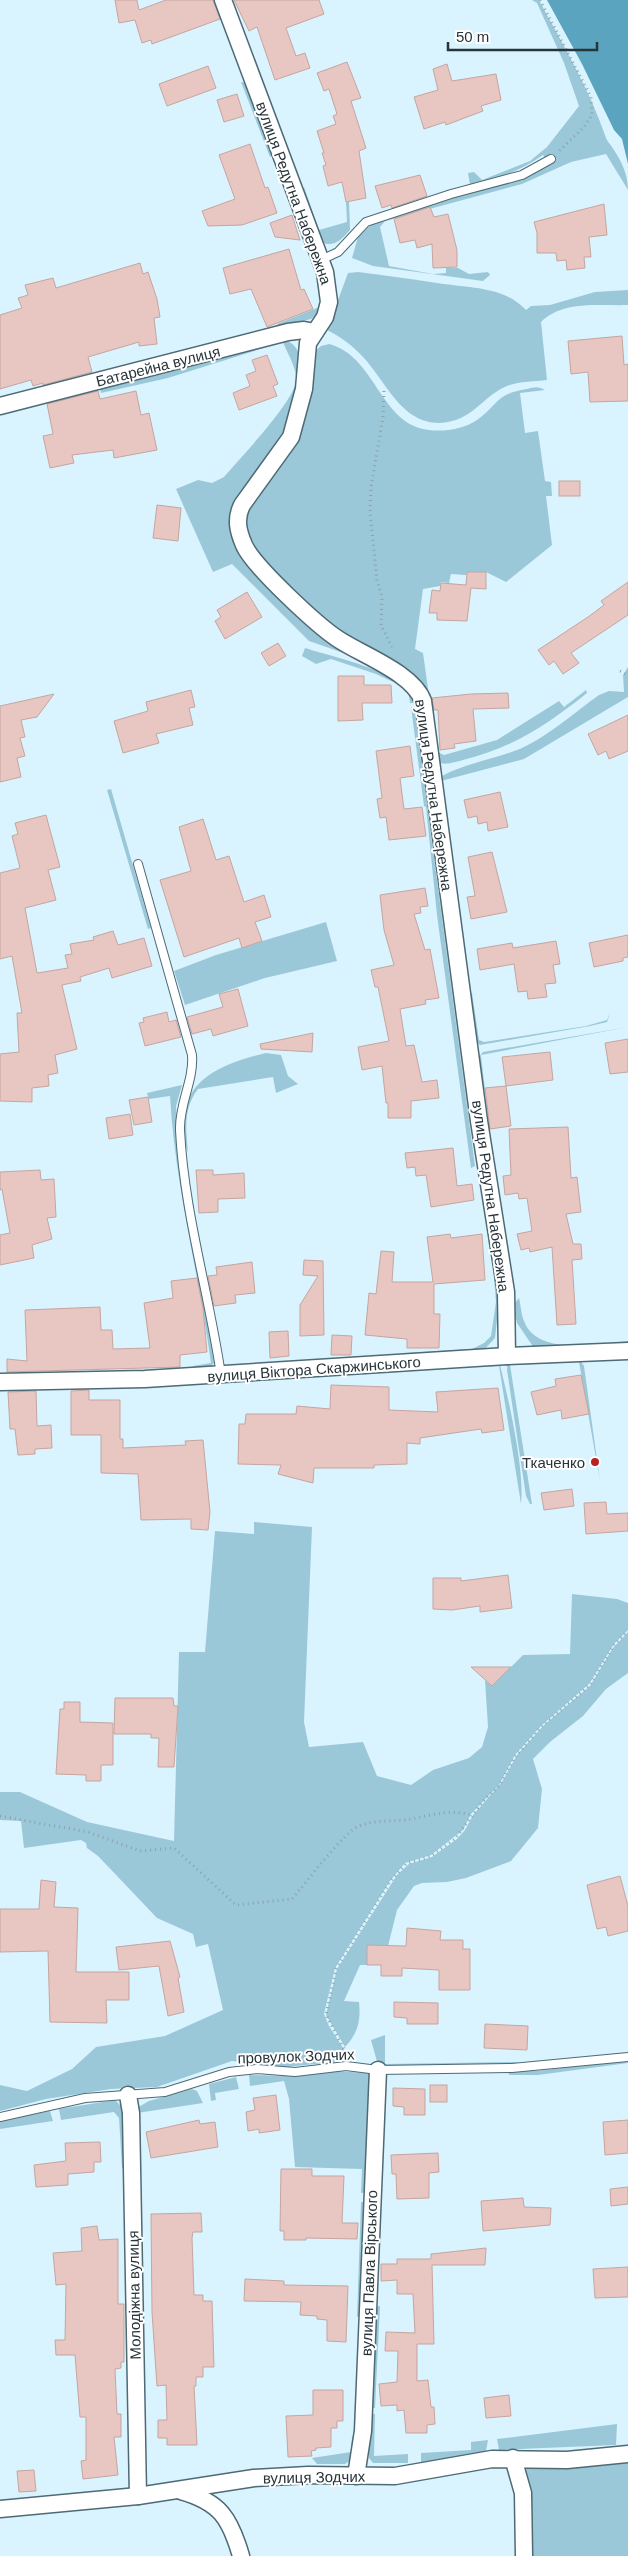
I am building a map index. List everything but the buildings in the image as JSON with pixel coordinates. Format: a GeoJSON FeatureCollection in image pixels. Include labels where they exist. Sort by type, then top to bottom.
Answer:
{"type":"FeatureCollection","features":[{"type":"Feature","properties":{"kind":"street","name":"вулиця Редутна Набережна"},"geometry":{"type":"LineString","coordinates":[[224,0],[321,260],[328,281],[330,302],[325,317],[308,343],[304,389],[291,436],[242,505],[237,515],[238,527],[244,546],[256,563],[310,616],[336,638],[414,685],[423,700],[479,1121],[506,1292],[507,1356]]}},
{"type":"Feature","properties":{"kind":"street","name":"Батарейна вулиця"},"geometry":{"type":"LineString","coordinates":[[0,406],[288,332],[304,330],[315,332]]}},
{"type":"Feature","properties":{"kind":"street","name":"вулиця Віктора Скаржинського"},"geometry":{"type":"LineString","coordinates":[[0,1382],[221,1375],[507,1356],[628,1352]]}},
{"type":"Feature","properties":{"kind":"street","name":"вулиця Павла Вірського"},"geometry":{"type":"LineString","coordinates":[[356,2476],[364,2431],[378,2070]]}},
{"type":"Feature","properties":{"kind":"street","name":"Молодіжна вулиця"},"geometry":{"type":"LineString","coordinates":[[128,2094],[131,2113],[138,2496]]}},
{"type":"Feature","properties":{"kind":"street","name":"вулиця Зодчих"},"geometry":{"type":"LineString","coordinates":[[0,2509],[138,2496],[254,2478],[308,2475],[394,2476],[472,2462],[513,2458],[567,2460],[628,2454]]}},
{"type":"Feature","properties":{"kind":"street"},"geometry":{"type":"LineString","coordinates":[[513,2458],[523,2494],[524,2556]]}},
{"type":"Feature","properties":{"kind":"street"},"geometry":{"type":"LineString","coordinates":[[179,2490],[200,2496],[217,2508],[233,2528],[241,2556]]}},
{"type":"Feature","properties":{"kind":"lane"},"geometry":{"type":"LineString","coordinates":[[321,260],[338,252],[366,222],[451,194],[522,174],[551,159]]}},
{"type":"Feature","properties":{"kind":"lane"},"geometry":{"type":"LineString","coordinates":[[138,864],[192,1055],[193,1067],[180,1108],[182,1157],[221,1375]]}},
{"type":"Feature","properties":{"kind":"lane","name":"провулок Зодчих"},"geometry":{"type":"LineString","coordinates":[[0,2117],[85,2098],[165,2092],[229,2072],[257,2069],[296,2072],[346,2066],[378,2070],[512,2068],[628,2057]]}},
{"type":"Feature","properties":{"kind":"path"},"geometry":{"type":"LineString","coordinates":[[540,0],[592,97],[592,115],[584,127],[551,159]]}},
{"type":"Feature","properties":{"kind":"path"},"geometry":{"type":"LineString","coordinates":[[384,390],[383,417],[371,487],[370,512],[377,580],[382,597],[381,625],[396,651]]}},
{"type":"Feature","properties":{"kind":"path"},"geometry":{"type":"LineString","coordinates":[[620,671],[628,675]]}},
{"type":"Feature","properties":{"kind":"path"},"geometry":{"type":"LineString","coordinates":[[346,2066],[346,2050],[326,2015],[336,1970],[390,1882],[406,1864],[431,1856],[464,1830],[471,1815],[499,1786],[515,1757],[541,1727],[590,1685],[614,1645],[628,1631]]}},
{"type":"Feature","properties":{"kind":"path"},"geometry":{"type":"LineString","coordinates":[[0,1816],[88,1832],[140,1851],[174,1848],[236,1905],[292,1899],[329,1854],[357,1826],[384,1820],[410,1819],[440,1812],[471,1815]]}},
{"type":"Feature","properties":{"kind":"shaded area"},"geometry":{"type":"Polygon","coordinates":[[[532,0],[539,0],[576,68],[600,120],[606,139],[623,167],[627,178],[628,190],[606,154],[571,162],[522,184],[385,221],[380,227],[389,266],[433,274],[446,273],[446,268],[458,268],[469,274],[488,272],[490,275],[483,281],[373,266],[352,258],[358,237],[373,223],[450,198],[521,179],[550,164],[543,155],[526,166],[508,174],[470,185],[468,173],[474,172],[482,180],[530,161],[547,147],[579,106],[564,63],[537,3],[532,0]]]}},
{"type":"Feature","properties":{"kind":"shaded area"},"geometry":{"type":"Polygon","coordinates":[[[547,0],[628,0],[628,164],[622,139],[614,130],[582,64],[547,0]]]}},
{"type":"Feature","properties":{"kind":"shaded area"},"geometry":{"type":"Polygon","coordinates":[[[241,82],[247,83],[274,155],[270,157],[241,82]]]}},
{"type":"Feature","properties":{"kind":"shaded area"},"geometry":{"type":"Polygon","coordinates":[[[304,187],[319,230],[347,222],[346,202],[349,202],[350,230],[337,242],[325,244],[320,242],[301,193],[304,187]]]}},
{"type":"Feature","properties":{"kind":"shaded area"},"geometry":{"type":"Polygon","coordinates":[[[358,272],[485,289],[507,296],[526,310],[531,306],[550,305],[595,292],[628,290],[628,305],[571,307],[550,315],[541,322],[547,380],[522,382],[504,387],[463,417],[448,422],[433,423],[420,419],[408,412],[398,403],[359,353],[337,335],[327,330],[348,273],[358,272]]]}},
{"type":"Feature","properties":{"kind":"shaded area"},"geometry":{"type":"Polygon","coordinates":[[[317,308],[320,312],[311,319],[136,366],[135,362],[278,326],[277,324],[317,308]]]}},
{"type":"Feature","properties":{"kind":"shaded area"},"geometry":{"type":"Polygon","coordinates":[[[282,340],[293,345],[299,354],[301,368],[297,400],[284,439],[232,529],[352,656],[309,641],[232,564],[213,572],[176,489],[198,480],[212,483],[224,477],[276,417],[296,382],[294,367],[283,342],[168,378],[101,393],[100,389],[282,340]]]}},
{"type":"Feature","properties":{"kind":"shaded area"},"geometry":{"type":"Polygon","coordinates":[[[329,344],[345,351],[358,362],[388,404],[399,416],[413,425],[429,430],[441,431],[466,426],[477,420],[498,400],[509,394],[534,387],[545,390],[520,393],[525,433],[538,431],[545,481],[551,482],[552,496],[546,496],[552,545],[506,582],[486,572],[467,572],[466,575],[451,574],[449,583],[441,582],[440,586],[423,589],[415,649],[423,653],[432,717],[429,707],[324,623],[252,551],[243,521],[248,504],[282,462],[313,353],[321,346],[329,344]]]}},
{"type":"Feature","properties":{"kind":"shaded area"},"geometry":{"type":"Polygon","coordinates":[[[305,648],[368,667],[384,674],[403,687],[376,674],[331,659],[316,664],[302,656],[305,648]]]}},
{"type":"Feature","properties":{"kind":"shaded area"},"geometry":{"type":"Polygon","coordinates":[[[628,667],[628,697],[524,759],[441,781],[438,779],[456,769],[503,755],[534,742],[599,695],[609,691],[624,692],[623,675],[628,667]]]}},
{"type":"Feature","properties":{"kind":"shaded area"},"geometry":{"type":"Polygon","coordinates":[[[586,690],[587,693],[558,715],[514,742],[457,762],[447,764],[437,762],[435,751],[444,755],[497,740],[559,701],[564,707],[586,690]]]}},
{"type":"Feature","properties":{"kind":"shaded area"},"geometry":{"type":"Polygon","coordinates":[[[409,692],[414,703],[410,703],[409,692]]]}},
{"type":"Feature","properties":{"kind":"shaded area"},"geometry":{"type":"Polygon","coordinates":[[[411,707],[414,707],[475,1166],[471,1168],[437,915],[426,807],[424,806],[411,707]]]}},
{"type":"Feature","properties":{"kind":"shaded area"},"geometry":{"type":"Polygon","coordinates":[[[111,789],[151,928],[148,929],[107,790],[111,789]]]}},
{"type":"Feature","properties":{"kind":"shaded area"},"geometry":{"type":"Polygon","coordinates":[[[326,922],[337,961],[265,978],[185,1005],[174,971],[216,955],[326,922]]]}},
{"type":"Feature","properties":{"kind":"shaded area"},"geometry":{"type":"Polygon","coordinates":[[[472,993],[479,1040],[484,1042],[586,1026],[607,1020],[611,1011],[607,1022],[590,1026],[480,1045],[476,1042],[469,994],[472,993]]]}},
{"type":"Feature","properties":{"kind":"shaded area"},"geometry":{"type":"Polygon","coordinates":[[[628,1027],[481,1055],[485,1090],[482,1089],[478,1058],[483,1052],[628,1027]]]}},
{"type":"Feature","properties":{"kind":"shaded area"},"geometry":{"type":"Polygon","coordinates":[[[266,1053],[281,1055],[288,1076],[298,1084],[276,1093],[273,1077],[198,1089],[193,1096],[188,1111],[186,1127],[188,1152],[184,1126],[185,1109],[190,1096],[198,1084],[222,1067],[266,1053]]]}},
{"type":"Feature","properties":{"kind":"shaded area"},"geometry":{"type":"Polygon","coordinates":[[[182,1085],[176,1106],[178,1161],[208,1317],[214,1363],[210,1367],[193,1369],[193,1366],[211,1363],[182,1197],[170,1096],[149,1099],[147,1093],[182,1085]]]}},
{"type":"Feature","properties":{"kind":"shaded area"},"geometry":{"type":"Polygon","coordinates":[[[493,1267],[495,1268],[499,1302],[495,1338],[482,1352],[407,1355],[405,1353],[472,1349],[484,1343],[491,1336],[496,1302],[493,1267]]]}},
{"type":"Feature","properties":{"kind":"shaded area"},"geometry":{"type":"Polygon","coordinates":[[[519,1298],[524,1321],[531,1332],[542,1340],[555,1344],[570,1345],[628,1341],[628,1347],[534,1348],[517,1323],[513,1305],[519,1298]]]}},
{"type":"Feature","properties":{"kind":"shaded area"},"geometry":{"type":"Polygon","coordinates":[[[579,1359],[584,1366],[600,1481],[579,1362],[510,1365],[532,1504],[530,1504],[526,1496],[507,1370],[508,1361],[579,1359]]]}},
{"type":"Feature","properties":{"kind":"shaded area"},"geometry":{"type":"Polygon","coordinates":[[[499,1361],[511,1413],[521,1472],[521,1504],[499,1366],[476,1367],[477,1363],[499,1361]]]}},
{"type":"Feature","properties":{"kind":"shaded area"},"geometry":{"type":"Polygon","coordinates":[[[254,1522],[312,1527],[304,1722],[309,1747],[363,1742],[377,1776],[411,1785],[433,1770],[469,1758],[482,1747],[488,1727],[485,1680],[492,1686],[523,1655],[570,1654],[572,1594],[617,1599],[628,1603],[628,1630],[614,1644],[589,1684],[541,1726],[515,1755],[499,1785],[471,1814],[463,1830],[431,1855],[405,1863],[390,1881],[335,1968],[324,2014],[329,2026],[345,2051],[343,2061],[286,2067],[232,2061],[157,2087],[111,2089],[46,2099],[0,2111],[0,2085],[27,2091],[72,2069],[96,2047],[165,2036],[223,2010],[208,1944],[196,1947],[193,1934],[157,1918],[81,1840],[24,1848],[21,1821],[0,1820],[0,1792],[20,1792],[87,1822],[174,1841],[179,1652],[205,1652],[215,1531],[254,1534],[254,1522]]]}},
{"type":"Feature","properties":{"kind":"shaded area"},"geometry":{"type":"Polygon","coordinates":[[[628,1632],[628,1673],[606,1689],[583,1716],[550,1742],[533,1759],[542,1789],[538,1828],[511,1861],[466,1878],[447,1882],[422,1883],[414,1886],[397,1910],[388,1946],[367,1946],[367,1965],[360,1965],[344,2001],[359,2002],[360,2009],[356,2032],[345,2047],[326,2015],[337,1969],[397,1875],[409,1864],[432,1857],[457,1839],[465,1830],[473,1815],[502,1782],[517,1755],[544,1725],[590,1686],[613,1648],[628,1632]]]}},
{"type":"Feature","properties":{"kind":"shaded area"},"geometry":{"type":"Polygon","coordinates":[[[385,2035],[385,2064],[517,2062],[516,2065],[378,2065],[371,2040],[385,2035]]]}},
{"type":"Feature","properties":{"kind":"shaded area"},"geometry":{"type":"Polygon","coordinates":[[[628,2060],[628,2063],[538,2075],[509,2075],[508,2071],[537,2071],[628,2060]]]}},
{"type":"Feature","properties":{"kind":"shaded area"},"geometry":{"type":"Polygon","coordinates":[[[332,2071],[369,2073],[372,2081],[368,2192],[361,2193],[362,2169],[295,2167],[289,2099],[284,2081],[250,2086],[249,2075],[290,2076],[332,2071]]]}},
{"type":"Feature","properties":{"kind":"shaded area"},"geometry":{"type":"Polygon","coordinates":[[[236,2077],[239,2089],[215,2093],[216,2100],[211,2101],[209,2084],[236,2077]]]}},
{"type":"Feature","properties":{"kind":"shaded area"},"geometry":{"type":"Polygon","coordinates":[[[192,2089],[197,2091],[203,2103],[137,2113],[135,2109],[149,2101],[192,2089]]]}},
{"type":"Feature","properties":{"kind":"shaded area"},"geometry":{"type":"Polygon","coordinates":[[[115,2100],[123,2108],[127,2168],[122,2168],[119,2118],[114,2112],[61,2120],[59,2109],[115,2100]]]}},
{"type":"Feature","properties":{"kind":"shaded area"},"geometry":{"type":"Polygon","coordinates":[[[50,2111],[53,2121],[0,2129],[0,2121],[50,2111]]]}},
{"type":"Feature","properties":{"kind":"shaded area"},"geometry":{"type":"Polygon","coordinates":[[[361,2202],[368,2202],[362,2315],[357,2317],[361,2202]]]}},
{"type":"Feature","properties":{"kind":"shaded area"},"geometry":{"type":"Polygon","coordinates":[[[380,2306],[375,2408],[369,2407],[373,2307],[380,2306]]]}},
{"type":"Feature","properties":{"kind":"shaded area"},"geometry":{"type":"Polygon","coordinates":[[[369,2414],[375,2414],[374,2456],[408,2454],[408,2463],[373,2463],[369,2458],[369,2414]]]}},
{"type":"Feature","properties":{"kind":"shaded area"},"geometry":{"type":"Polygon","coordinates":[[[617,2424],[616,2445],[499,2450],[497,2439],[617,2424]]]}},
{"type":"Feature","properties":{"kind":"shaded area"},"geometry":{"type":"Polygon","coordinates":[[[352,2437],[359,2437],[354,2458],[345,2464],[317,2464],[312,2458],[351,2452],[352,2437]]]}},
{"type":"Feature","properties":{"kind":"shaded area"},"geometry":{"type":"Polygon","coordinates":[[[488,2440],[486,2451],[421,2463],[421,2453],[471,2450],[471,2442],[488,2440]]]}},
{"type":"Feature","properties":{"kind":"shaded area"},"geometry":{"type":"Polygon","coordinates":[[[628,2462],[628,2556],[530,2556],[525,2471],[529,2465],[628,2462]]]}},
{"type":"Feature","properties":{"kind":"place","name":"Ткаченко"},"geometry":{"type":"Point","coordinates":[595,1462]}}]}
